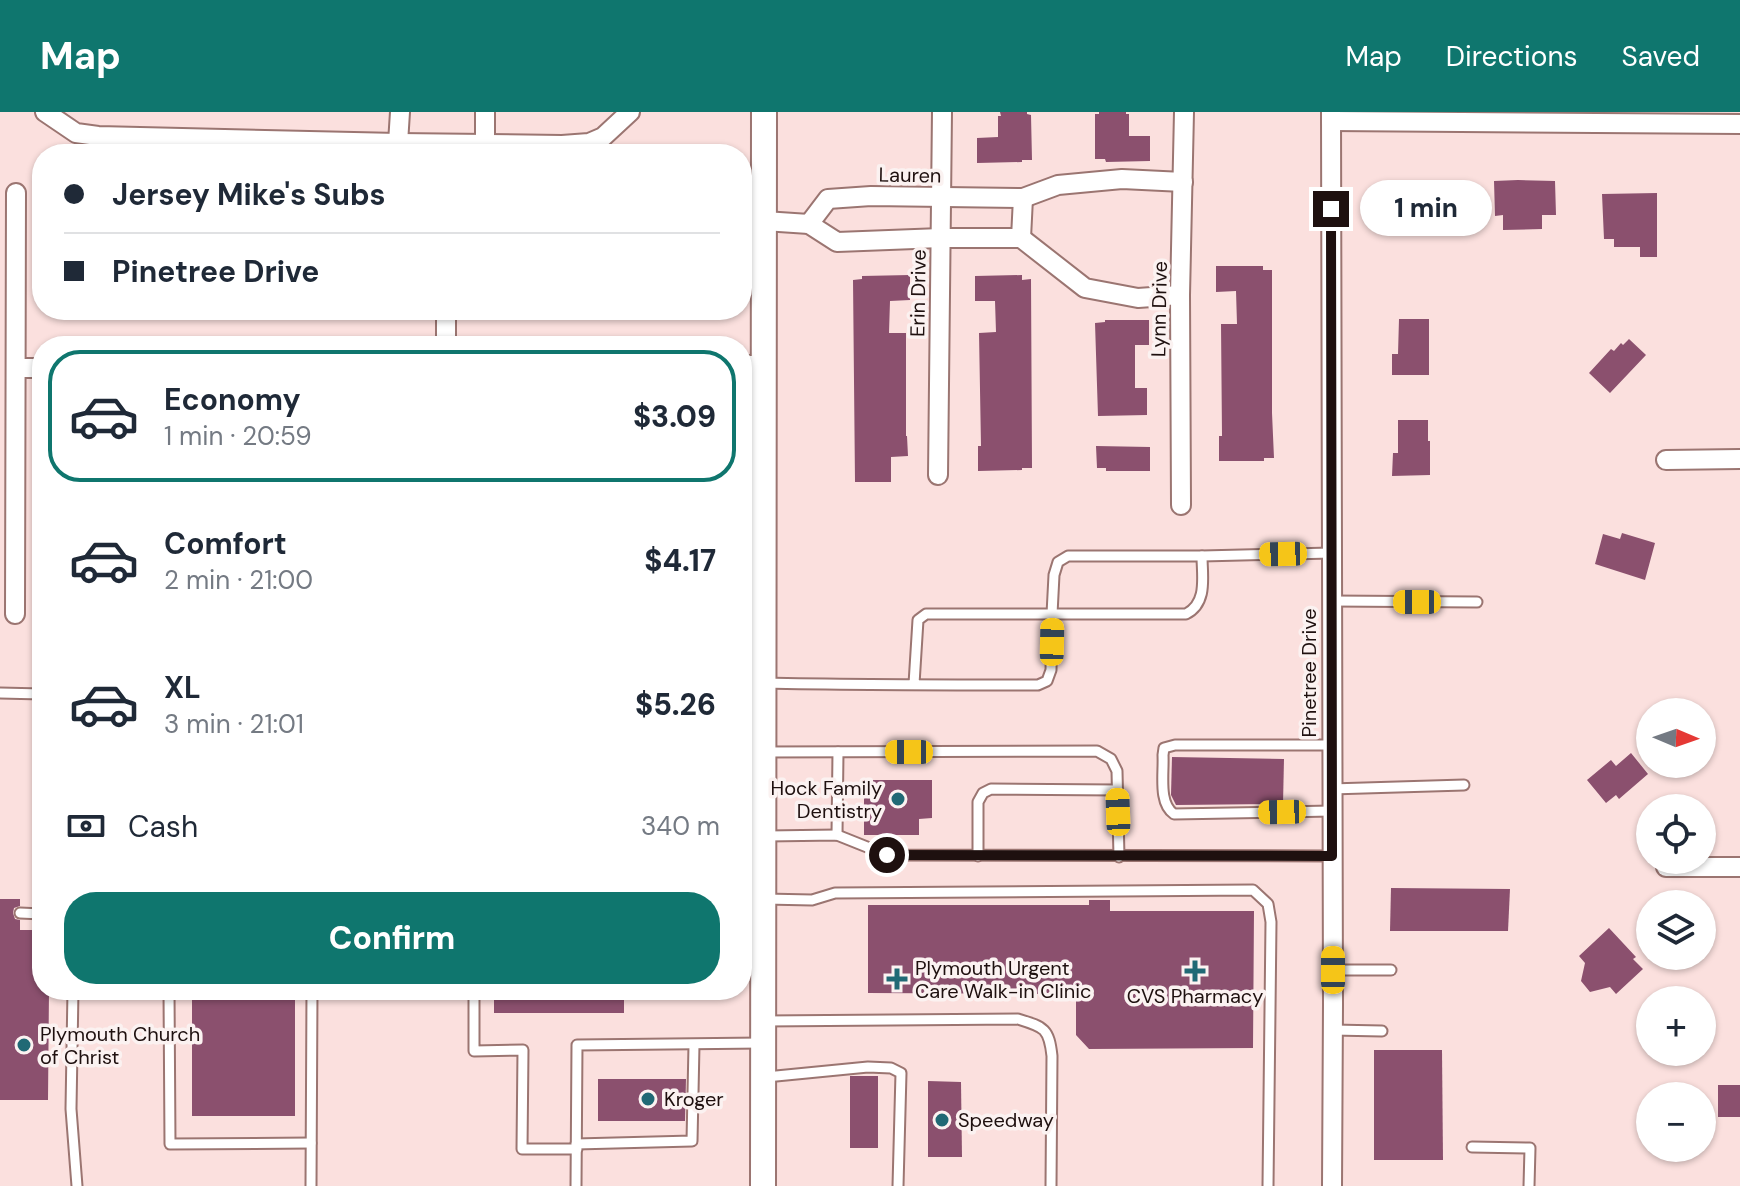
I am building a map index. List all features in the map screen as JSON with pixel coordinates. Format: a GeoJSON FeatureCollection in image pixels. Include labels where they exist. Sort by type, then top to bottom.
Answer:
{"type":"FeatureCollection","features":[{"type":"Feature","properties":{"kind":"main road"},"geometry":{"type":"LineString","coordinates":[[763,1186],[763,899],[756,842],[763,752],[764,683],[753,467],[753,365],[764,221],[764,112]]}},
{"type":"Feature","properties":{"kind":"street"},"geometry":{"type":"LineString","coordinates":[[45,112],[76,133],[98,136],[485,144],[485,112]]}},
{"type":"Feature","properties":{"kind":"street"},"geometry":{"type":"LineString","coordinates":[[398,143],[400,112]]}},
{"type":"Feature","properties":{"kind":"street"},"geometry":{"type":"LineString","coordinates":[[576,144],[603,137],[630,112]]}},
{"type":"Feature","properties":{"kind":"street","name":"Erin Drive"},"geometry":{"type":"LineString","coordinates":[[938,475],[942,112]]}},
{"type":"Feature","properties":{"kind":"street","name":"Lynn Drive"},"geometry":{"type":"LineString","coordinates":[[1181,505],[1180,295],[1184,112]]}},
{"type":"Feature","properties":{"kind":"street"},"geometry":{"type":"LineString","coordinates":[[1331,116],[1740,124]]}},
{"type":"Feature","properties":{"kind":"street","name":"Pinetree Drive"},"geometry":{"type":"LineString","coordinates":[[1331,116],[1332,1186]]}},
{"type":"Feature","properties":{"kind":"street","name":"Lauren"},"geometry":{"type":"LineString","coordinates":[[809,224],[828,199],[871,196],[1023,198],[1058,185],[1122,179],[1183,182]]}},
{"type":"Feature","properties":{"kind":"street"},"geometry":{"type":"LineString","coordinates":[[15,614],[16,193]]}},
{"type":"Feature","properties":{"kind":"street"},"geometry":{"type":"LineString","coordinates":[[1021,238],[1023,198]]}},
{"type":"Feature","properties":{"kind":"street"},"geometry":{"type":"LineString","coordinates":[[764,221],[809,224],[837,242],[1021,238],[1085,288],[1138,298],[1180,295]]}},
{"type":"Feature","properties":{"kind":"street"},"geometry":{"type":"LineString","coordinates":[[16,368],[32,368]]}},
{"type":"Feature","properties":{"kind":"street"},"geometry":{"type":"LineString","coordinates":[[1666,460],[1740,459]]}},
{"type":"Feature","properties":{"kind":"street"},"geometry":{"type":"LineString","coordinates":[[1716,867],[1740,867]]}},
{"type":"Feature","properties":{"kind":"lane"},"geometry":{"type":"LineString","coordinates":[[764,683],[1038,685],[1047,681],[1051,670],[1054,575],[1058,562],[1068,556],[1331,553]]}},
{"type":"Feature","properties":{"kind":"lane"},"geometry":{"type":"LineString","coordinates":[[914,684],[918,620],[926,614],[1186,614],[1196,609],[1202,597],[1202,556]]}},
{"type":"Feature","properties":{"kind":"lane"},"geometry":{"type":"LineString","coordinates":[[1331,601],[1477,602]]}},
{"type":"Feature","properties":{"kind":"lane"},"geometry":{"type":"LineString","coordinates":[[0,693],[32,694]]}},
{"type":"Feature","properties":{"kind":"lane"},"geometry":{"type":"LineString","coordinates":[[1331,811],[1174,814],[1167,809],[1164,801],[1163,755],[1164,748],[1175,745],[1332,745]]}},
{"type":"Feature","properties":{"kind":"lane"},"geometry":{"type":"LineString","coordinates":[[763,752],[1097,751],[1111,759],[1117,771],[1119,857]]}},
{"type":"Feature","properties":{"kind":"lane"},"geometry":{"type":"LineString","coordinates":[[837,835],[838,752]]}},
{"type":"Feature","properties":{"kind":"lane"},"geometry":{"type":"LineString","coordinates":[[1331,789],[1464,785]]}},
{"type":"Feature","properties":{"kind":"lane"},"geometry":{"type":"LineString","coordinates":[[978,856],[978,802],[983,793],[991,789],[1117,790]]}},
{"type":"Feature","properties":{"kind":"lane"},"geometry":{"type":"LineString","coordinates":[[756,842],[837,835],[887,855],[1332,856]]}},
{"type":"Feature","properties":{"kind":"lane"},"geometry":{"type":"LineString","coordinates":[[763,899],[812,900],[835,893],[1253,890],[1268,904],[1271,922],[1268,1186]]}},
{"type":"Feature","properties":{"kind":"lane"},"geometry":{"type":"LineString","coordinates":[[20,913],[32,914]]}},
{"type":"Feature","properties":{"kind":"lane"},"geometry":{"type":"LineString","coordinates":[[1333,970],[1391,970]]}},
{"type":"Feature","properties":{"kind":"lane"},"geometry":{"type":"LineString","coordinates":[[73,1000],[71,1109],[77,1186]]}},
{"type":"Feature","properties":{"kind":"lane"},"geometry":{"type":"LineString","coordinates":[[169,1000],[170,1144],[311,1143]]}},
{"type":"Feature","properties":{"kind":"lane"},"geometry":{"type":"LineString","coordinates":[[311,1186],[312,1000]]}},
{"type":"Feature","properties":{"kind":"lane"},"geometry":{"type":"LineString","coordinates":[[474,1000],[474,1051],[523,1050],[522,1149],[692,1141],[694,1045]]}},
{"type":"Feature","properties":{"kind":"lane"},"geometry":{"type":"LineString","coordinates":[[576,1186],[577,1045],[694,1045],[762,1032],[1018,1019],[1041,1026],[1050,1037],[1051,1186]]}},
{"type":"Feature","properties":{"kind":"lane"},"geometry":{"type":"LineString","coordinates":[[1333,1030],[1382,1031]]}},
{"type":"Feature","properties":{"kind":"lane"},"geometry":{"type":"LineString","coordinates":[[762,1077],[868,1067],[891,1068],[901,1073],[898,1186]]}},
{"type":"Feature","properties":{"kind":"lane"},"geometry":{"type":"LineString","coordinates":[[1472,1147],[1530,1148],[1529,1186]]}},
{"type":"Feature","properties":{"kind":"building"},"geometry":{"type":"Polygon","coordinates":[[[1000,112],[1027,112],[1031,115],[1032,160],[977,163],[977,138],[998,137],[1000,112]]]}},
{"type":"Feature","properties":{"kind":"building"},"geometry":{"type":"Polygon","coordinates":[[[1095,114],[1129,114],[1129,136],[1150,136],[1150,161],[1106,162],[1105,159],[1095,159],[1095,114]]]}},
{"type":"Feature","properties":{"kind":"building"},"geometry":{"type":"Polygon","coordinates":[[[1494,181],[1555,181],[1556,215],[1542,215],[1542,229],[1503,230],[1503,215],[1495,216],[1494,181]]]}},
{"type":"Feature","properties":{"kind":"building"},"geometry":{"type":"Polygon","coordinates":[[[1392,182],[1449,183],[1449,215],[1437,215],[1436,229],[1412,228],[1413,214],[1392,214],[1392,182]]]}},
{"type":"Feature","properties":{"kind":"building"},"geometry":{"type":"Polygon","coordinates":[[[1657,193],[1657,257],[1640,257],[1640,247],[1614,247],[1614,239],[1604,239],[1602,194],[1657,193]]]}},
{"type":"Feature","properties":{"kind":"building"},"geometry":{"type":"Polygon","coordinates":[[[1216,266],[1263,266],[1263,270],[1272,270],[1274,458],[1264,458],[1264,461],[1219,461],[1219,436],[1222,436],[1221,324],[1237,324],[1236,291],[1216,292],[1216,266]]]}},
{"type":"Feature","properties":{"kind":"building"},"geometry":{"type":"Polygon","coordinates":[[[910,275],[910,300],[890,301],[889,333],[906,333],[908,456],[891,457],[891,482],[855,482],[853,280],[862,279],[862,276],[910,275]]]}},
{"type":"Feature","properties":{"kind":"building"},"geometry":{"type":"Polygon","coordinates":[[[1022,275],[1022,280],[1031,279],[1032,468],[978,471],[978,446],[981,446],[979,333],[996,332],[995,301],[975,301],[975,276],[1022,275]]]}},
{"type":"Feature","properties":{"kind":"building"},"geometry":{"type":"Polygon","coordinates":[[[1399,319],[1429,319],[1429,375],[1392,375],[1392,354],[1398,354],[1399,319]]]}},
{"type":"Feature","properties":{"kind":"building"},"geometry":{"type":"Polygon","coordinates":[[[1105,320],[1149,320],[1149,345],[1135,345],[1135,388],[1147,388],[1147,415],[1098,416],[1095,323],[1105,320]]]}},
{"type":"Feature","properties":{"kind":"building"},"geometry":{"type":"Polygon","coordinates":[[[1629,339],[1646,355],[1610,393],[1589,373],[1611,349],[1614,351],[1629,339]]]}},
{"type":"Feature","properties":{"kind":"building"},"geometry":{"type":"Polygon","coordinates":[[[1398,420],[1428,420],[1430,475],[1392,476],[1393,453],[1398,453],[1398,420]]]}},
{"type":"Feature","properties":{"kind":"building"},"geometry":{"type":"Polygon","coordinates":[[[1096,446],[1150,447],[1150,471],[1106,471],[1106,468],[1097,468],[1096,446]]]}},
{"type":"Feature","properties":{"kind":"building"},"geometry":{"type":"Polygon","coordinates":[[[1622,533],[1655,543],[1645,580],[1595,564],[1603,534],[1620,539],[1622,533]]]}},
{"type":"Feature","properties":{"kind":"building"},"geometry":{"type":"Polygon","coordinates":[[[1631,753],[1636,759],[1636,778],[1643,778],[1619,799],[1616,795],[1606,803],[1587,780],[1611,760],[1616,766],[1631,753]]]}},
{"type":"Feature","properties":{"kind":"building"},"geometry":{"type":"Polygon","coordinates":[[[1172,757],[1284,759],[1283,804],[1176,805],[1171,795],[1172,757]]]}},
{"type":"Feature","properties":{"kind":"building","name":"Hock Family Dentistry"},"geometry":{"type":"Polygon","coordinates":[[[864,780],[932,780],[932,818],[919,819],[919,835],[864,835],[864,780]]]}},
{"type":"Feature","properties":{"kind":"building"},"geometry":{"type":"Polygon","coordinates":[[[1391,888],[1510,889],[1508,931],[1390,931],[1391,888]]]}},
{"type":"Feature","properties":{"kind":"building","name":"Plymouth Church of Christ"},"geometry":{"type":"Polygon","coordinates":[[[0,899],[20,899],[20,906],[14,908],[13,913],[15,919],[20,920],[20,930],[32,930],[32,1000],[49,1000],[48,1100],[0,1100],[0,899]]]}},
{"type":"Feature","properties":{"kind":"building"},"geometry":{"type":"Polygon","coordinates":[[[1089,900],[1110,900],[1110,911],[1254,911],[1253,1048],[1089,1049],[1076,1035],[1076,994],[868,993],[868,905],[1089,905],[1089,900]]]}},
{"type":"Feature","properties":{"kind":"building"},"geometry":{"type":"Polygon","coordinates":[[[1609,928],[1636,957],[1633,959],[1636,970],[1642,970],[1616,994],[1610,987],[1590,992],[1581,981],[1585,963],[1579,956],[1609,928]]]}},
{"type":"Feature","properties":{"kind":"building"},"geometry":{"type":"Polygon","coordinates":[[[192,1000],[295,1000],[295,1116],[192,1116],[192,1000]]]}},
{"type":"Feature","properties":{"kind":"building"},"geometry":{"type":"Polygon","coordinates":[[[494,1000],[624,1000],[624,1013],[494,1013],[494,1000]]]}},
{"type":"Feature","properties":{"kind":"building"},"geometry":{"type":"Polygon","coordinates":[[[1374,1050],[1442,1050],[1443,1160],[1374,1160],[1374,1050]]]}},
{"type":"Feature","properties":{"kind":"building"},"geometry":{"type":"Polygon","coordinates":[[[850,1076],[878,1076],[878,1148],[850,1148],[850,1076]]]}},
{"type":"Feature","properties":{"kind":"building"},"geometry":{"type":"Polygon","coordinates":[[[598,1079],[686,1079],[685,1121],[598,1121],[598,1079]]]}},
{"type":"Feature","properties":{"kind":"building"},"geometry":{"type":"Polygon","coordinates":[[[928,1081],[961,1082],[962,1157],[928,1157],[928,1081]]]}},
{"type":"Feature","properties":{"kind":"building"},"geometry":{"type":"Polygon","coordinates":[[[1718,1085],[1740,1085],[1740,1117],[1718,1117],[1718,1085]]]}},
{"type":"Feature","properties":{"kind":"place","name":"Hock Family Dentistry"},"geometry":{"type":"Point","coordinates":[898,799]}},
{"type":"Feature","properties":{"kind":"place","name":"CVS Pharmacy"},"geometry":{"type":"Point","coordinates":[1195,971]}},
{"type":"Feature","properties":{"kind":"place","name":"Plymouth Urgent Care Walk-in Clinic"},"geometry":{"type":"Point","coordinates":[897,979]}},
{"type":"Feature","properties":{"kind":"place","name":"Plymouth Church of Christ"},"geometry":{"type":"Point","coordinates":[24,1045]}},
{"type":"Feature","properties":{"kind":"place","name":"Kroger"},"geometry":{"type":"Point","coordinates":[648,1099]}},
{"type":"Feature","properties":{"kind":"place","name":"Speedway"},"geometry":{"type":"Point","coordinates":[942,1120]}},
{"type":"Feature","properties":{"kind":"route"},"geometry":{"type":"LineString","coordinates":[[887,855],[1332,856],[1331,209]]}}]}
